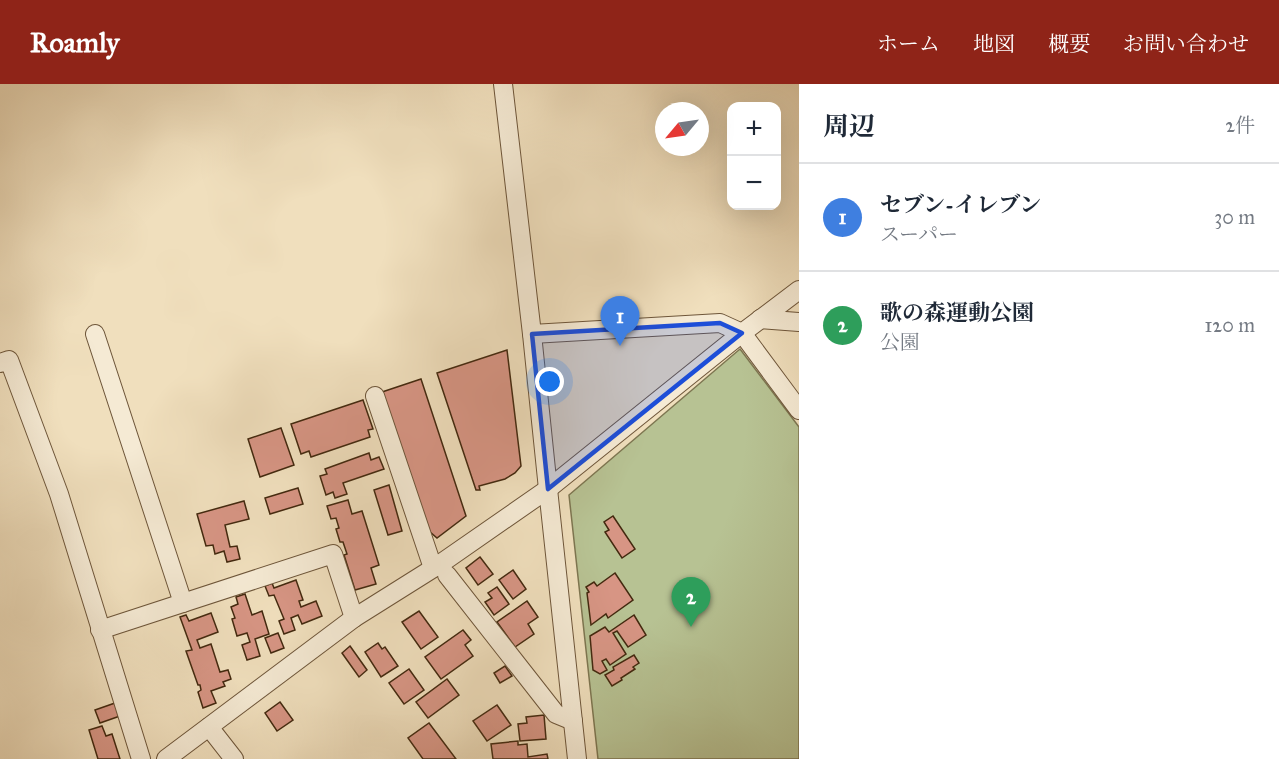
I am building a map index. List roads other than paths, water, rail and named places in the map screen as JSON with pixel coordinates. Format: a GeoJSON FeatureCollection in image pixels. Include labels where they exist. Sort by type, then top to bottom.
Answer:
{"type":"FeatureCollection","features":[{"type":"Feature","properties":{"kind":"street"},"geometry":{"type":"LineString","coordinates":[[503,84],[577,759]]}},
{"type":"Feature","properties":{"kind":"street"},"geometry":{"type":"LineString","coordinates":[[166,759],[354,618],[440,572],[799,290]]}},
{"type":"Feature","properties":{"kind":"street"},"geometry":{"type":"LineString","coordinates":[[760,319],[799,322]]}},
{"type":"Feature","properties":{"kind":"street"},"geometry":{"type":"LineString","coordinates":[[532,334],[720,323],[742,333],[799,410]]}},
{"type":"Feature","properties":{"kind":"street"},"geometry":{"type":"LineString","coordinates":[[95,334],[183,603]]}},
{"type":"Feature","properties":{"kind":"street"},"geometry":{"type":"LineString","coordinates":[[0,363],[9,360],[59,494],[141,759]]}},
{"type":"Feature","properties":{"kind":"street"},"geometry":{"type":"LineString","coordinates":[[375,396],[440,572],[556,714],[573,721]]}},
{"type":"Feature","properties":{"kind":"street"},"geometry":{"type":"LineString","coordinates":[[100,630],[333,554],[354,618]]}},
{"type":"Feature","properties":{"kind":"street"},"geometry":{"type":"LineString","coordinates":[[209,727],[234,759]]}},
{"type":"Feature","properties":{"kind":"place","name":"セブン-イレブン"},"geometry":{"type":"Point","coordinates":[620,346]}},
{"type":"Feature","properties":{"kind":"place","name":"歌の森運動公園"},"geometry":{"type":"Point","coordinates":[691,627]}}]}
